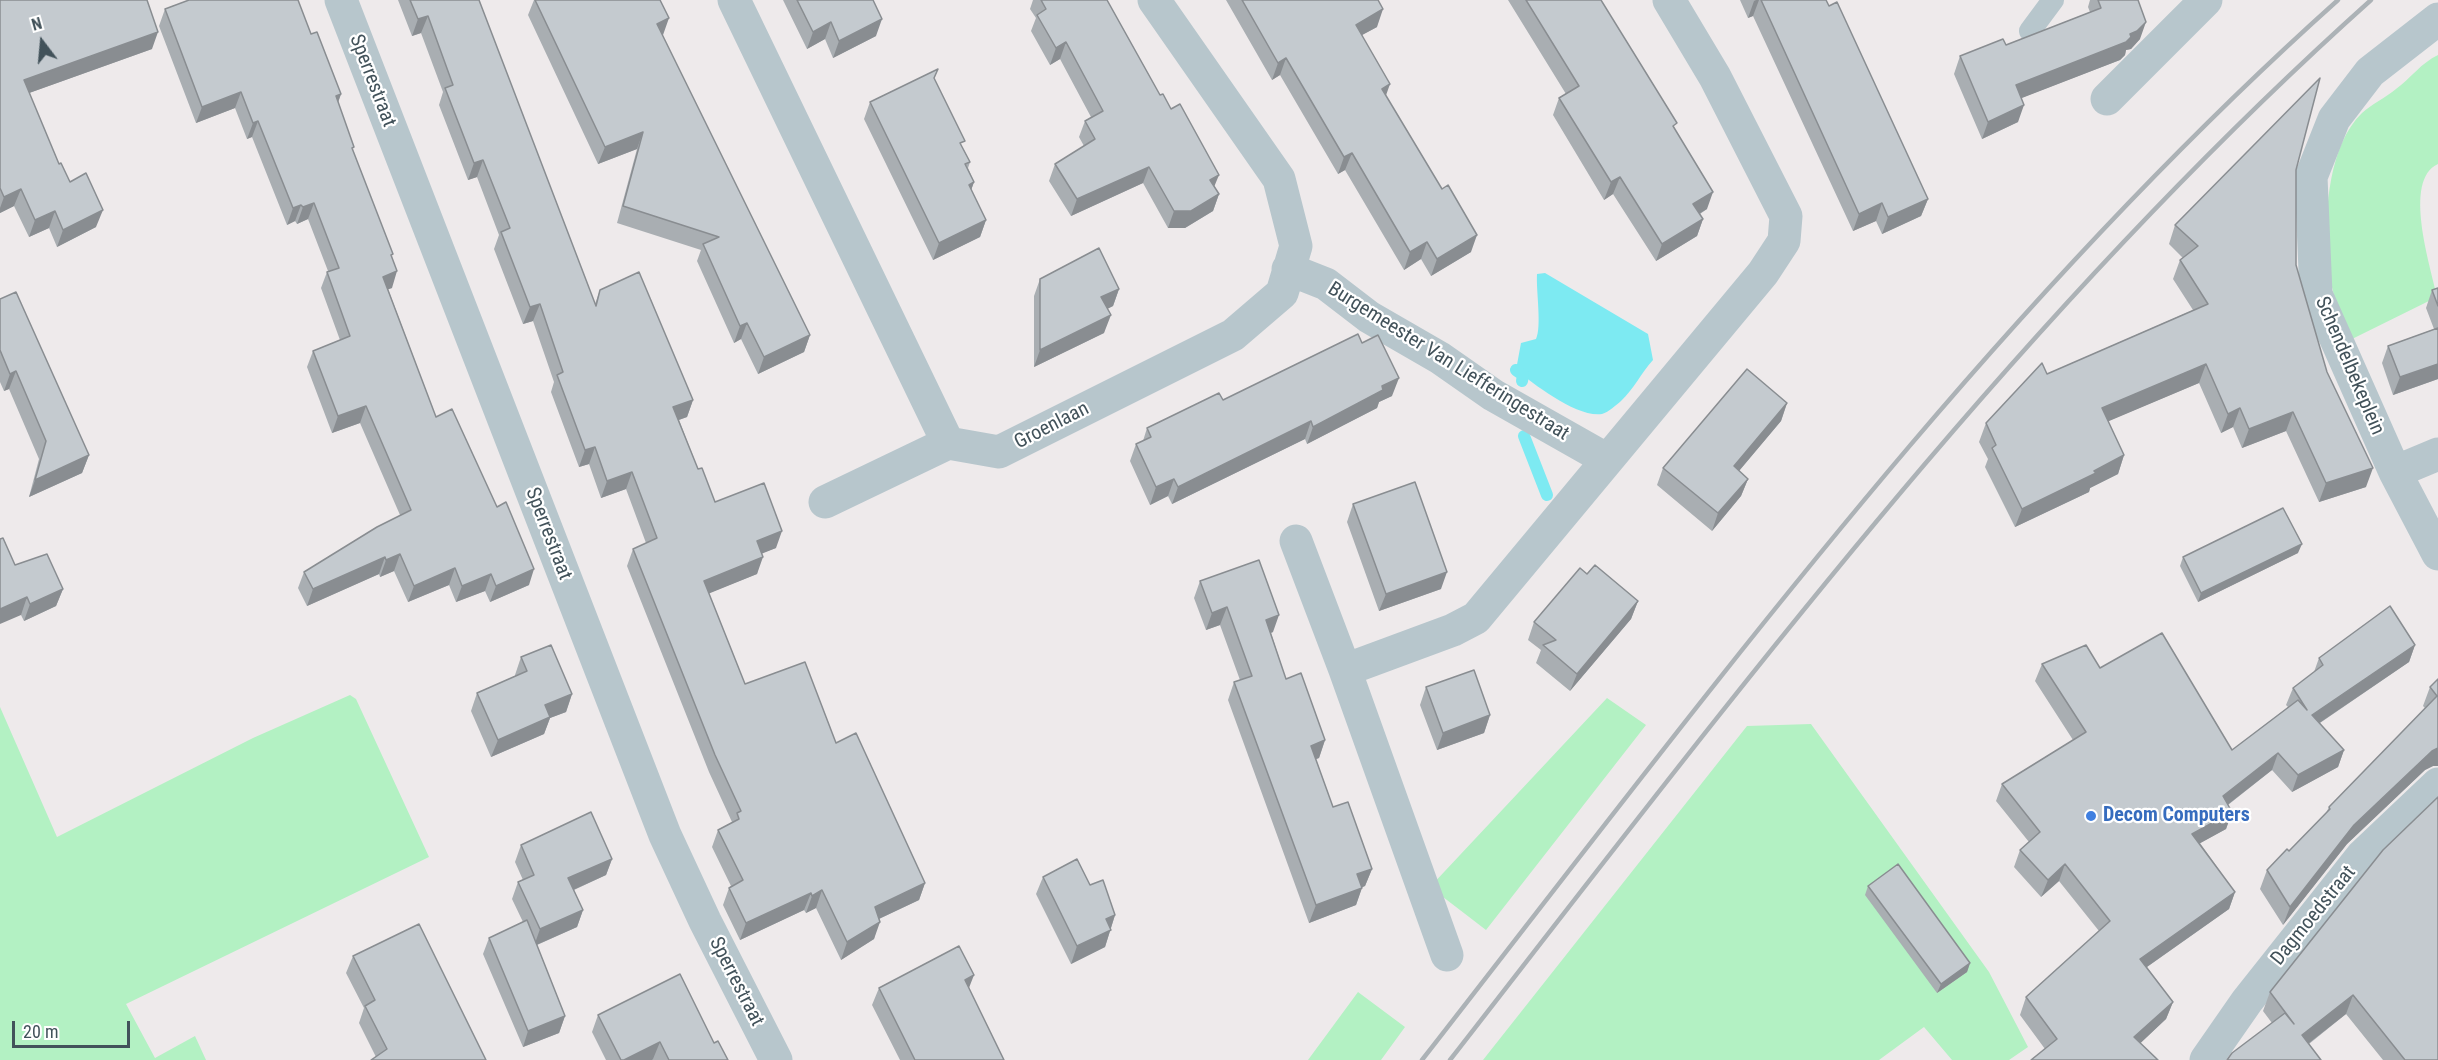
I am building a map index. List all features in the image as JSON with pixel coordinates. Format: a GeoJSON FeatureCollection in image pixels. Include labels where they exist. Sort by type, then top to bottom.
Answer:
{"type":"FeatureCollection","features":[{"type":"Feature","properties":{"kind":"street","name":"Sperrestraat"},"geometry":{"type":"LineString","coordinates":[[341,0],[665,835],[705,921],[776,1060]]}},
{"type":"Feature","properties":{"kind":"street"},"geometry":{"type":"LineString","coordinates":[[734,0],[948,443],[825,502]]}},
{"type":"Feature","properties":{"kind":"street","name":"Groenlaan"},"geometry":{"type":"LineString","coordinates":[[948,443],[999,452],[1233,335],[1282,293],[1296,246],[1279,179],[1154,0]]}},
{"type":"Feature","properties":{"kind":"street"},"geometry":{"type":"LineString","coordinates":[[1345,669],[1453,630],[1476,618],[1763,273],[1784,241],[1786,216],[1715,76],[1669,0]]}},
{"type":"Feature","properties":{"kind":"street"},"geometry":{"type":"LineString","coordinates":[[2107,99],[2206,0]]}},
{"type":"Feature","properties":{"kind":"street","name":"Schendelbekeplein"},"geometry":{"type":"LineString","coordinates":[[2438,19],[2370,72],[2334,119],[2311,177],[2316,294],[2395,472],[2438,554]]}},
{"type":"Feature","properties":{"kind":"street","name":"Burgemeester Van Liefferingestraat"},"geometry":{"type":"LineString","coordinates":[[1288,269],[1326,284],[1369,316],[1440,358],[1493,395],[1606,459]]}},
{"type":"Feature","properties":{"kind":"street"},"geometry":{"type":"LineString","coordinates":[[2395,472],[2438,454]]}},
{"type":"Feature","properties":{"kind":"street"},"geometry":{"type":"LineString","coordinates":[[1296,541],[1345,669],[1447,955]]}},
{"type":"Feature","properties":{"kind":"street","name":"Dagmoedstraat"},"geometry":{"type":"LineString","coordinates":[[2206,1060],[2247,1001],[2362,856],[2438,784]]}},
{"type":"Feature","properties":{"kind":"lane"},"geometry":{"type":"LineString","coordinates":[[2030,31],[2053,0]]}},
{"type":"Feature","properties":{"kind":"green space"},"geometry":{"type":"Polygon","coordinates":[[[2438,55],[2438,164],[2427,173],[2422,187],[2420,205],[2425,246],[2437,297],[2348,341],[2332,286],[2327,252],[2328,198],[2336,160],[2342,142],[2362,113],[2438,55]]]}},
{"type":"Feature","properties":{"kind":"green space"},"geometry":{"type":"Polygon","coordinates":[[[350,695],[356,699],[429,857],[126,1004],[155,1058],[195,1036],[206,1060],[0,1060],[0,707],[57,837],[253,738],[350,695]]]}},
{"type":"Feature","properties":{"kind":"green space"},"geometry":{"type":"Polygon","coordinates":[[[1607,698],[1646,725],[1486,930],[1430,887],[1607,698]]]}},
{"type":"Feature","properties":{"kind":"green space"},"geometry":{"type":"Polygon","coordinates":[[[1811,724],[1989,972],[2028,1047],[2009,1060],[1952,1060],[1924,1027],[1879,1060],[1483,1060],[1747,726],[1811,724]]]}},
{"type":"Feature","properties":{"kind":"green space"},"geometry":{"type":"Polygon","coordinates":[[[1358,992],[1405,1027],[1381,1060],[1308,1060],[1358,992]]]}},
{"type":"Feature","properties":{"kind":"water"},"geometry":{"type":"Polygon","coordinates":[[[1545,273],[1648,334],[1653,360],[1626,396],[1605,413],[1592,414],[1569,406],[1516,370],[1521,343],[1536,339],[1538,333],[1537,274],[1545,273]]]}},
{"type":"Feature","properties":{"kind":"building"},"geometry":{"type":"Polygon","coordinates":[[[0,0],[147,0],[158,32],[24,80],[59,164],[61,163],[70,182],[86,173],[103,210],[63,230],[55,211],[35,220],[21,189],[4,197],[0,188],[0,0]]]}},
{"type":"Feature","properties":{"kind":"building"},"geometry":{"type":"Polygon","coordinates":[[[189,0],[298,0],[311,34],[317,32],[341,94],[336,96],[354,147],[352,148],[393,254],[391,255],[397,271],[383,277],[436,417],[452,409],[497,507],[506,502],[534,569],[496,586],[491,574],[462,586],[455,568],[414,586],[400,554],[386,560],[385,557],[313,589],[304,572],[377,527],[411,510],[366,406],[338,416],[313,351],[350,336],[327,272],[339,268],[314,203],[293,208],[258,121],[253,123],[241,92],[202,107],[165,9],[189,0]]]}},
{"type":"Feature","properties":{"kind":"building"},"geometry":{"type":"Polygon","coordinates":[[[410,0],[479,0],[596,306],[600,290],[639,272],[693,400],[673,407],[698,469],[702,468],[715,502],[764,483],[782,531],[757,541],[763,557],[704,581],[745,684],[805,662],[836,743],[856,733],[925,883],[875,907],[880,922],[847,942],[822,890],[746,923],[729,888],[743,880],[718,830],[739,819],[737,813],[741,811],[715,755],[633,549],[657,538],[632,472],[607,481],[595,447],[585,450],[557,375],[563,372],[540,304],[530,307],[501,232],[510,228],[483,160],[474,163],[445,88],[453,85],[428,16],[418,19],[410,0]]]}},
{"type":"Feature","properties":{"kind":"building"},"geometry":{"type":"Polygon","coordinates":[[[535,0],[660,0],[669,18],[657,24],[810,335],[764,357],[747,323],[740,326],[703,244],[719,237],[623,206],[643,132],[605,147],[535,0]]]}},
{"type":"Feature","properties":{"kind":"building"},"geometry":{"type":"Polygon","coordinates":[[[797,0],[873,0],[882,19],[839,41],[831,22],[813,32],[797,0]]]}},
{"type":"Feature","properties":{"kind":"building"},"geometry":{"type":"Polygon","coordinates":[[[1041,0],[1107,0],[1160,95],[1163,94],[1171,109],[1180,104],[1219,175],[1210,180],[1219,194],[1191,211],[1174,211],[1149,167],[1077,199],[1055,164],[1095,139],[1085,121],[1103,111],[1066,42],[1056,48],[1037,15],[1046,9],[1041,0]]]}},
{"type":"Feature","properties":{"kind":"building"},"geometry":{"type":"Polygon","coordinates":[[[1242,0],[1378,0],[1383,9],[1356,25],[1390,84],[1382,89],[1442,189],[1448,185],[1477,235],[1437,259],[1427,242],[1410,252],[1352,153],[1344,157],[1286,58],[1278,63],[1242,0]]]}},
{"type":"Feature","properties":{"kind":"building"},"geometry":{"type":"Polygon","coordinates":[[[1526,0],[1601,0],[1677,123],[1673,126],[1713,192],[1693,204],[1703,219],[1662,244],[1620,177],[1611,182],[1559,98],[1579,86],[1526,0]]]}},
{"type":"Feature","properties":{"kind":"building"},"geometry":{"type":"Polygon","coordinates":[[[1761,0],[1826,0],[1829,6],[1837,2],[1928,199],[1888,217],[1882,203],[1859,214],[1761,0]]]}},
{"type":"Feature","properties":{"kind":"building"},"geometry":{"type":"Polygon","coordinates":[[[2098,0],[2138,0],[2146,22],[2130,34],[2131,37],[2126,42],[2016,85],[2024,105],[1988,122],[1960,56],[2003,39],[2006,45],[2101,8],[2098,0]]]}},
{"type":"Feature","properties":{"kind":"building"},"geometry":{"type":"Polygon","coordinates":[[[938,69],[934,78],[965,141],[960,143],[970,162],[965,164],[974,182],[969,185],[986,220],[939,243],[870,102],[938,69]]]}},
{"type":"Feature","properties":{"kind":"building"},"geometry":{"type":"Polygon","coordinates":[[[2320,78],[2296,170],[2296,265],[2327,372],[2373,468],[2326,483],[2293,412],[2249,429],[2240,408],[2228,414],[2206,364],[2102,408],[2124,455],[2094,471],[2096,473],[2022,509],[1992,448],[1996,445],[1986,423],[2042,363],[2047,374],[2208,304],[2180,260],[2198,246],[2175,225],[2320,78]]]}},
{"type":"Feature","properties":{"kind":"building"},"geometry":{"type":"Polygon","coordinates":[[[1099,248],[1119,289],[1101,297],[1111,315],[1040,350],[1040,279],[1099,248]]]}},
{"type":"Feature","properties":{"kind":"building"},"geometry":{"type":"Polygon","coordinates":[[[2438,288],[2438,306],[2432,290],[2438,288]]]}},
{"type":"Feature","properties":{"kind":"building"},"geometry":{"type":"Polygon","coordinates":[[[16,292],[89,455],[35,480],[46,441],[16,371],[10,374],[0,350],[0,299],[16,292]]]}},
{"type":"Feature","properties":{"kind":"building"},"geometry":{"type":"Polygon","coordinates":[[[2438,328],[2438,364],[2400,377],[2388,346],[2438,328]]]}},
{"type":"Feature","properties":{"kind":"building"},"geometry":{"type":"Polygon","coordinates":[[[1358,334],[1362,343],[1378,335],[1399,378],[1382,386],[1383,390],[1313,427],[1311,421],[1178,487],[1174,479],[1156,487],[1136,444],[1151,437],[1147,428],[1219,393],[1223,400],[1358,334]]]}},
{"type":"Feature","properties":{"kind":"building"},"geometry":{"type":"Polygon","coordinates":[[[1747,369],[1787,403],[1734,466],[1748,479],[1718,513],[1663,468],[1747,369]]]}},
{"type":"Feature","properties":{"kind":"building"},"geometry":{"type":"Polygon","coordinates":[[[1415,482],[1447,572],[1386,594],[1353,504],[1415,482]]]}},
{"type":"Feature","properties":{"kind":"building"},"geometry":{"type":"Polygon","coordinates":[[[2283,508],[2302,544],[2201,593],[2183,557],[2283,508]]]}},
{"type":"Feature","properties":{"kind":"building"},"geometry":{"type":"Polygon","coordinates":[[[3,538],[15,565],[47,554],[63,589],[30,604],[27,597],[0,609],[0,539],[3,538]]]}},
{"type":"Feature","properties":{"kind":"building"},"geometry":{"type":"Polygon","coordinates":[[[1259,560],[1279,615],[1266,620],[1286,679],[1301,673],[1325,740],[1311,746],[1333,807],[1348,802],[1372,869],[1357,874],[1362,888],[1316,905],[1234,682],[1252,676],[1227,607],[1212,613],[1200,581],[1259,560]]]}},
{"type":"Feature","properties":{"kind":"building"},"geometry":{"type":"Polygon","coordinates":[[[1595,565],[1638,601],[1577,674],[1543,645],[1556,640],[1534,622],[1580,568],[1587,574],[1595,565]]]}},
{"type":"Feature","properties":{"kind":"building"},"geometry":{"type":"Polygon","coordinates":[[[2390,606],[2415,645],[2312,715],[2344,750],[2298,775],[2278,753],[2223,796],[2232,812],[2192,834],[2235,892],[2140,959],[2173,1002],[2134,1037],[2158,1060],[2031,1060],[2057,1039],[2026,997],[2110,921],[2065,864],[2048,880],[2020,850],[2040,832],[2002,784],[2086,732],[2042,664],[2086,645],[2100,668],[2162,633],[2232,750],[2298,700],[2307,710],[2293,688],[2323,665],[2319,658],[2390,606]]]}},
{"type":"Feature","properties":{"kind":"building"},"geometry":{"type":"Polygon","coordinates":[[[551,645],[572,694],[545,705],[550,717],[498,740],[477,693],[527,671],[521,657],[551,645]]]}},
{"type":"Feature","properties":{"kind":"building"},"geometry":{"type":"Polygon","coordinates":[[[1474,670],[1490,715],[1443,733],[1426,687],[1474,670]]]}},
{"type":"Feature","properties":{"kind":"building"},"geometry":{"type":"Polygon","coordinates":[[[2438,679],[2438,748],[2432,751],[2354,825],[2290,907],[2267,870],[2287,849],[2289,851],[2437,696],[2430,687],[2438,679]]]}},
{"type":"Feature","properties":{"kind":"building"},"geometry":{"type":"Polygon","coordinates":[[[2438,797],[2438,1060],[2405,1060],[2353,995],[2302,1035],[2321,1060],[2227,1060],[2232,1053],[2285,1013],[2294,1024],[2270,992],[2383,850],[2438,797]]]}},
{"type":"Feature","properties":{"kind":"building"},"geometry":{"type":"Polygon","coordinates":[[[591,812],[612,859],[568,878],[583,910],[540,929],[518,882],[534,875],[521,845],[591,812]]]}},
{"type":"Feature","properties":{"kind":"building"},"geometry":{"type":"Polygon","coordinates":[[[1077,859],[1090,885],[1103,880],[1115,915],[1106,919],[1111,930],[1077,946],[1043,877],[1077,859]]]}},
{"type":"Feature","properties":{"kind":"building"},"geometry":{"type":"Polygon","coordinates":[[[1898,864],[1970,963],[1941,984],[1868,886],[1898,864]]]}},
{"type":"Feature","properties":{"kind":"building"},"geometry":{"type":"Polygon","coordinates":[[[527,920],[565,1016],[528,1031],[489,938],[527,920]]]}},
{"type":"Feature","properties":{"kind":"building"},"geometry":{"type":"Polygon","coordinates":[[[419,924],[486,1060],[371,1060],[387,1049],[365,1006],[375,1000],[353,956],[419,924]]]}},
{"type":"Feature","properties":{"kind":"building"},"geometry":{"type":"Polygon","coordinates":[[[959,946],[974,975],[965,980],[1004,1060],[915,1060],[879,988],[959,946]]]}},
{"type":"Feature","properties":{"kind":"building"},"geometry":{"type":"Polygon","coordinates":[[[680,974],[714,1043],[718,1041],[728,1060],[669,1060],[660,1042],[621,1060],[598,1015],[680,974]]]}},
{"type":"Feature","properties":{"kind":"waterway"},"geometry":{"type":"LineString","coordinates":[[1516,370],[1523,375],[1522,381]]}},
{"type":"Feature","properties":{"kind":"waterway"},"geometry":{"type":"LineString","coordinates":[[1524,436],[1547,495]]}},
{"type":"Feature","properties":{"kind":"railway"},"geometry":{"type":"LineString","coordinates":[[1422,1060],[1746,645],[1856,509],[1970,376],[2088,246],[2210,120],[2338,0]]}},
{"type":"Feature","properties":{"kind":"railway"},"geometry":{"type":"LineString","coordinates":[[1450,1060],[1775,645],[2001,376],[2120,246],[2242,121],[2371,0]]}},
{"type":"Feature","properties":{"kind":"place","name":"Decom Computers"},"geometry":{"type":"Point","coordinates":[2091,816]}}]}
